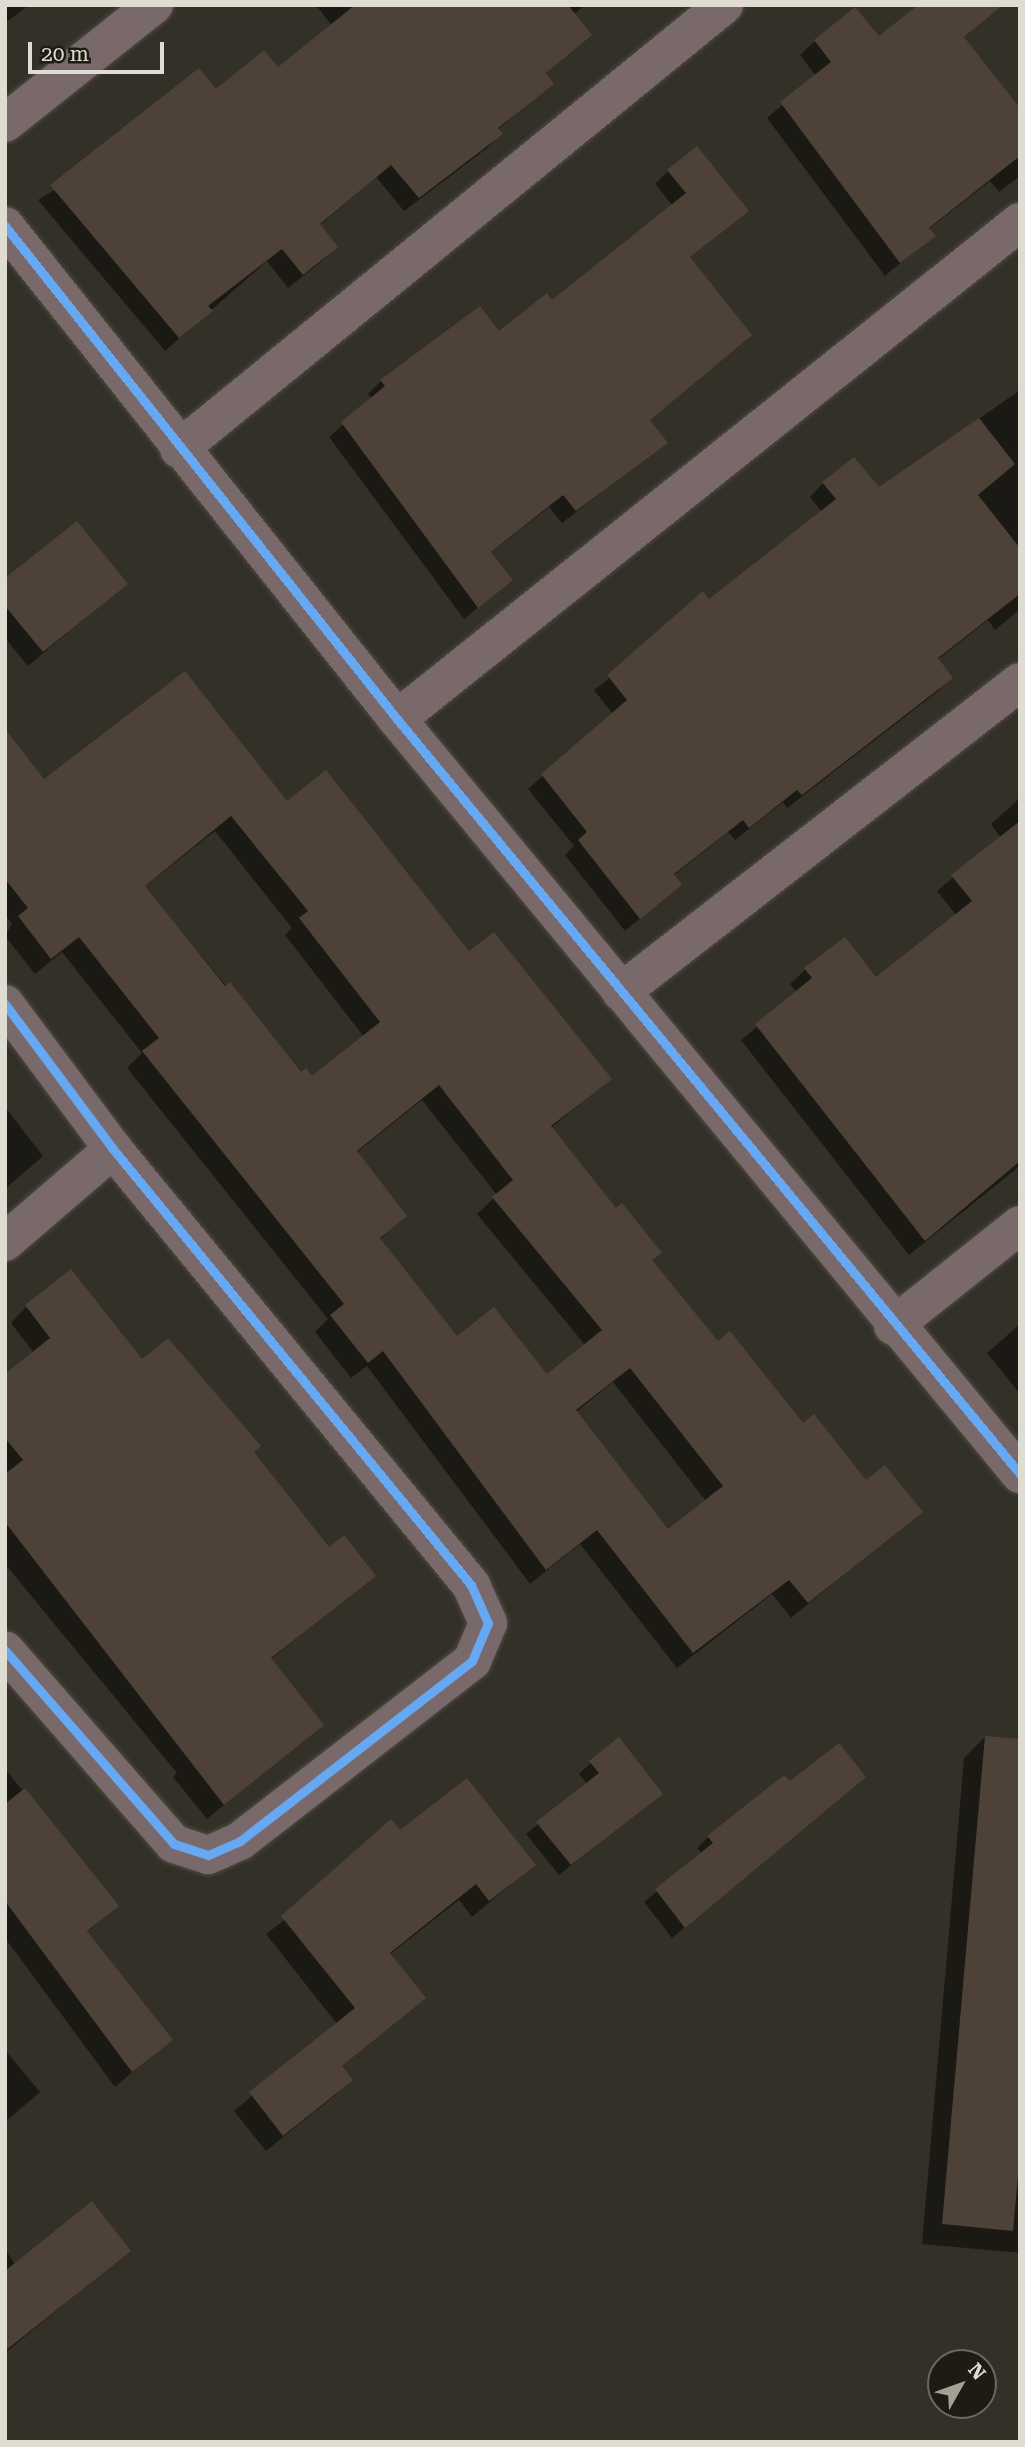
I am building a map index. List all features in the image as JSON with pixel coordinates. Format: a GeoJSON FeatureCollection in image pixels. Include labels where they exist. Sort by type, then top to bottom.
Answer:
{"type":"FeatureCollection","features":[{"type":"Feature","properties":{"kind":"street"},"geometry":{"type":"LineString","coordinates":[[5,123],[154,5]]}},
{"type":"Feature","properties":{"kind":"street"},"geometry":{"type":"LineString","coordinates":[[179,449],[724,5]]}},
{"type":"Feature","properties":{"kind":"street"},"geometry":{"type":"LineString","coordinates":[[397,719],[1020,222]]}},
{"type":"Feature","properties":{"kind":"street"},"geometry":{"type":"LineString","coordinates":[[5,226],[179,449],[397,719],[892,1326],[1020,1474]]}},
{"type":"Feature","properties":{"kind":"street"},"geometry":{"type":"LineString","coordinates":[[621,992],[1020,682]]}},
{"type":"Feature","properties":{"kind":"street"},"geometry":{"type":"LineString","coordinates":[[5,1004],[113,1149],[471,1585],[488,1623],[472,1661],[240,1840],[208,1855],[174,1844],[5,1650]]}},
{"type":"Feature","properties":{"kind":"street"},"geometry":{"type":"LineString","coordinates":[[5,1242],[113,1149]]}},
{"type":"Feature","properties":{"kind":"street"},"geometry":{"type":"LineString","coordinates":[[892,1326],[1020,1224]]}},
{"type":"Feature","properties":{"kind":"building"},"geometry":{"type":"Polygon","coordinates":[[[355,5],[568,5],[592,35],[546,73],[554,84],[498,128],[503,134],[419,198],[391,165],[320,224],[338,247],[303,275],[282,249],[208,306],[213,311],[179,338],[50,185],[199,68],[216,89],[264,50],[278,67],[355,5]]]}},
{"type":"Feature","properties":{"kind":"building"},"geometry":{"type":"Polygon","coordinates":[[[918,5],[1003,5],[964,37],[1020,108],[1020,156],[929,228],[936,236],[900,263],[780,102],[831,62],[814,40],[855,7],[879,36],[918,5]]]}},
{"type":"Feature","properties":{"kind":"building"},"geometry":{"type":"Polygon","coordinates":[[[697,146],[749,211],[690,257],[752,335],[650,420],[668,443],[576,511],[563,495],[491,552],[513,580],[478,608],[341,422],[385,386],[380,380],[480,306],[499,331],[547,293],[552,300],[686,193],[667,170],[697,146]]]}},
{"type":"Feature","properties":{"kind":"building"},"geometry":{"type":"Polygon","coordinates":[[[979,418],[1015,464],[978,495],[1020,548],[1020,594],[938,658],[953,678],[802,795],[797,790],[749,828],[743,820],[674,874],[682,885],[640,919],[578,840],[587,832],[541,774],[627,700],[607,675],[703,591],[709,599],[836,499],[822,482],[854,457],[879,487],[979,418]]]}},
{"type":"Feature","properties":{"kind":"building"},"geometry":{"type":"Polygon","coordinates":[[[77,521],[128,584],[43,652],[5,606],[5,578],[77,521]]]}},
{"type":"Feature","properties":{"kind":"building"},"geometry":{"type":"Polygon","coordinates":[[[185,671],[287,801],[326,770],[469,951],[494,932],[612,1079],[551,1126],[616,1208],[622,1203],[662,1253],[652,1260],[718,1341],[730,1331],[803,1423],[814,1414],[866,1480],[885,1465],[923,1512],[808,1603],[789,1580],[693,1653],[597,1530],[546,1570],[383,1351],[368,1363],[330,1315],[344,1304],[142,1051],[159,1038],[79,937],[51,959],[18,916],[28,908],[5,879],[5,729],[44,779],[185,671]],[[231,816],[145,886],[225,986],[230,982],[301,1072],[306,1068],[312,1076],[380,1022],[299,918],[308,911],[231,816]],[[439,1085],[357,1151],[407,1216],[380,1238],[457,1336],[494,1307],[547,1374],[602,1330],[492,1197],[513,1180],[439,1085]],[[630,1368],[576,1410],[668,1529],[723,1486],[630,1368]]]}},
{"type":"Feature","properties":{"kind":"building"},"geometry":{"type":"Polygon","coordinates":[[[1020,821],[1020,1161],[925,1241],[755,1024],[812,978],[804,968],[845,937],[876,977],[972,901],[951,875],[1020,821]]]}},
{"type":"Feature","properties":{"kind":"building"},"geometry":{"type":"Polygon","coordinates":[[[71,1269],[142,1359],[168,1338],[261,1446],[254,1452],[329,1547],[344,1535],[376,1576],[271,1658],[324,1725],[224,1805],[5,1522],[5,1474],[23,1460],[5,1438],[5,1374],[50,1338],[25,1305],[71,1269]]]}},
{"type":"Feature","properties":{"kind":"building"},"geometry":{"type":"Polygon","coordinates":[[[985,1736],[1020,1739],[1020,2153],[1013,2231],[942,2224],[985,1736]]]}},
{"type":"Feature","properties":{"kind":"building"},"geometry":{"type":"Polygon","coordinates":[[[619,1737],[663,1794],[571,1865],[536,1822],[599,1773],[589,1761],[619,1737]]]}},
{"type":"Feature","properties":{"kind":"building"},"geometry":{"type":"Polygon","coordinates":[[[839,1743],[866,1777],[685,1928],[655,1889],[713,1843],[707,1836],[784,1775],[790,1781],[839,1743]]]}},
{"type":"Feature","properties":{"kind":"building"},"geometry":{"type":"Polygon","coordinates":[[[467,1778],[536,1865],[489,1901],[476,1884],[390,1953],[426,1998],[342,2066],[353,2080],[283,2136],[249,2092],[355,2008],[281,1916],[391,1819],[400,1830],[467,1778]]]}},
{"type":"Feature","properties":{"kind":"building"},"geometry":{"type":"Polygon","coordinates":[[[25,1788],[119,1906],[87,1931],[173,2040],[132,2072],[5,1901],[5,1804],[25,1788]]]}},
{"type":"Feature","properties":{"kind":"building"},"geometry":{"type":"Polygon","coordinates":[[[92,2201],[131,2251],[5,2351],[5,2271],[92,2201]]]}},
{"type":"Feature","properties":{"kind":"cycle path"},"geometry":{"type":"LineString","coordinates":[[5,226],[397,719],[1020,1474]]}},
{"type":"Feature","properties":{"kind":"cycle path"},"geometry":{"type":"LineString","coordinates":[[5,1004],[113,1149],[471,1585],[488,1623],[472,1661],[240,1841],[208,1855],[174,1844],[5,1650]]}}]}
